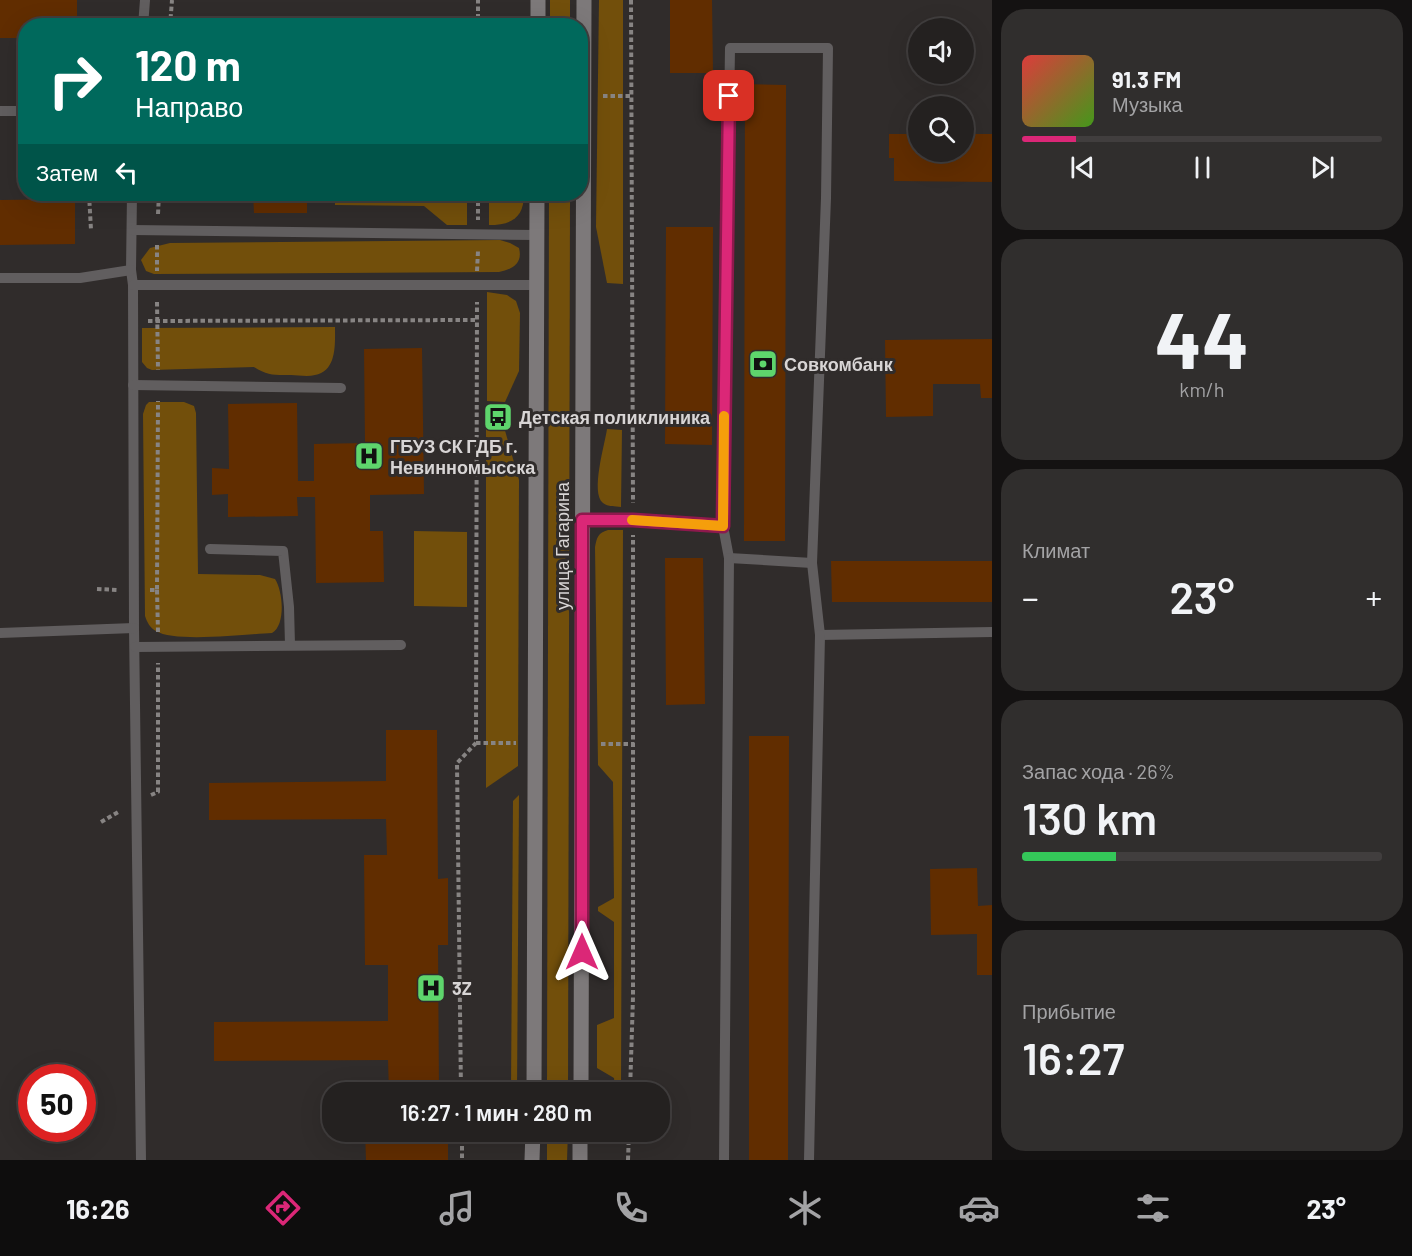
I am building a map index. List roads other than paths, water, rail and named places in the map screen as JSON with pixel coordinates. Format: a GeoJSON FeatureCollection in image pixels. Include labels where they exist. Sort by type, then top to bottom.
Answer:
{"type":"FeatureCollection","features":[{"type":"Feature","properties":{"kind":"main road"},"geometry":{"type":"LineString","coordinates":[[538,0],[538,18]]}},
{"type":"Feature","properties":{"kind":"main road","name":"улица Гагарина"},"geometry":{"type":"LineString","coordinates":[[584,0],[584,18]]}},
{"type":"Feature","properties":{"kind":"main road","name":"улица Гагарина"},"geometry":{"type":"LineString","coordinates":[[534,1082],[537,201]]}},
{"type":"Feature","properties":{"kind":"main road","name":"улица Гагарина"},"geometry":{"type":"LineString","coordinates":[[581,1082],[584,201]]}},
{"type":"Feature","properties":{"kind":"main road"},"geometry":{"type":"LineString","coordinates":[[532,1160],[533,1142]]}},
{"type":"Feature","properties":{"kind":"main road"},"geometry":{"type":"LineString","coordinates":[[580,1142],[580,1160]]}},
{"type":"Feature","properties":{"kind":"lane"},"geometry":{"type":"LineString","coordinates":[[144,18],[145,0]]}},
{"type":"Feature","properties":{"kind":"lane"},"geometry":{"type":"LineString","coordinates":[[724,1160],[729,558],[723,526],[730,48],[828,48],[826,198],[812,563],[820,635],[809,1160]]}},
{"type":"Feature","properties":{"kind":"lane"},"geometry":{"type":"LineString","coordinates":[[0,111],[18,111]]}},
{"type":"Feature","properties":{"kind":"lane"},"geometry":{"type":"LineString","coordinates":[[132,201],[134,628],[141,1160]]}},
{"type":"Feature","properties":{"kind":"lane"},"geometry":{"type":"LineString","coordinates":[[132,230],[536,235]]}},
{"type":"Feature","properties":{"kind":"lane"},"geometry":{"type":"LineString","coordinates":[[0,278],[80,278],[131,270]]}},
{"type":"Feature","properties":{"kind":"lane"},"geometry":{"type":"LineString","coordinates":[[133,285],[536,285]]}},
{"type":"Feature","properties":{"kind":"lane"},"geometry":{"type":"LineString","coordinates":[[133,385],[341,388]]}},
{"type":"Feature","properties":{"kind":"lane"},"geometry":{"type":"LineString","coordinates":[[582,520],[633,520],[723,526]]}},
{"type":"Feature","properties":{"kind":"lane"},"geometry":{"type":"LineString","coordinates":[[210,549],[283,551],[289,607],[290,645]]}},
{"type":"Feature","properties":{"kind":"lane"},"geometry":{"type":"LineString","coordinates":[[729,558],[812,563]]}},
{"type":"Feature","properties":{"kind":"lane"},"geometry":{"type":"LineString","coordinates":[[0,633],[134,628]]}},
{"type":"Feature","properties":{"kind":"lane"},"geometry":{"type":"LineString","coordinates":[[820,635],[992,632]]}},
{"type":"Feature","properties":{"kind":"lane"},"geometry":{"type":"LineString","coordinates":[[135,646],[402,645]]}},
{"type":"Feature","properties":{"kind":"place","name":"Совкомбанк"},"geometry":{"type":"Point","coordinates":[763,364]}},
{"type":"Feature","properties":{"kind":"place","name":"Детская поликлиника"},"geometry":{"type":"Point","coordinates":[498,417]}},
{"type":"Feature","properties":{"kind":"place","name":"ГБУЗ СК ГДБ г. Невинномысска"},"geometry":{"type":"Point","coordinates":[369,456]}},
{"type":"Feature","properties":{"kind":"place","name":"3Z"},"geometry":{"type":"Point","coordinates":[431,988]}}]}
